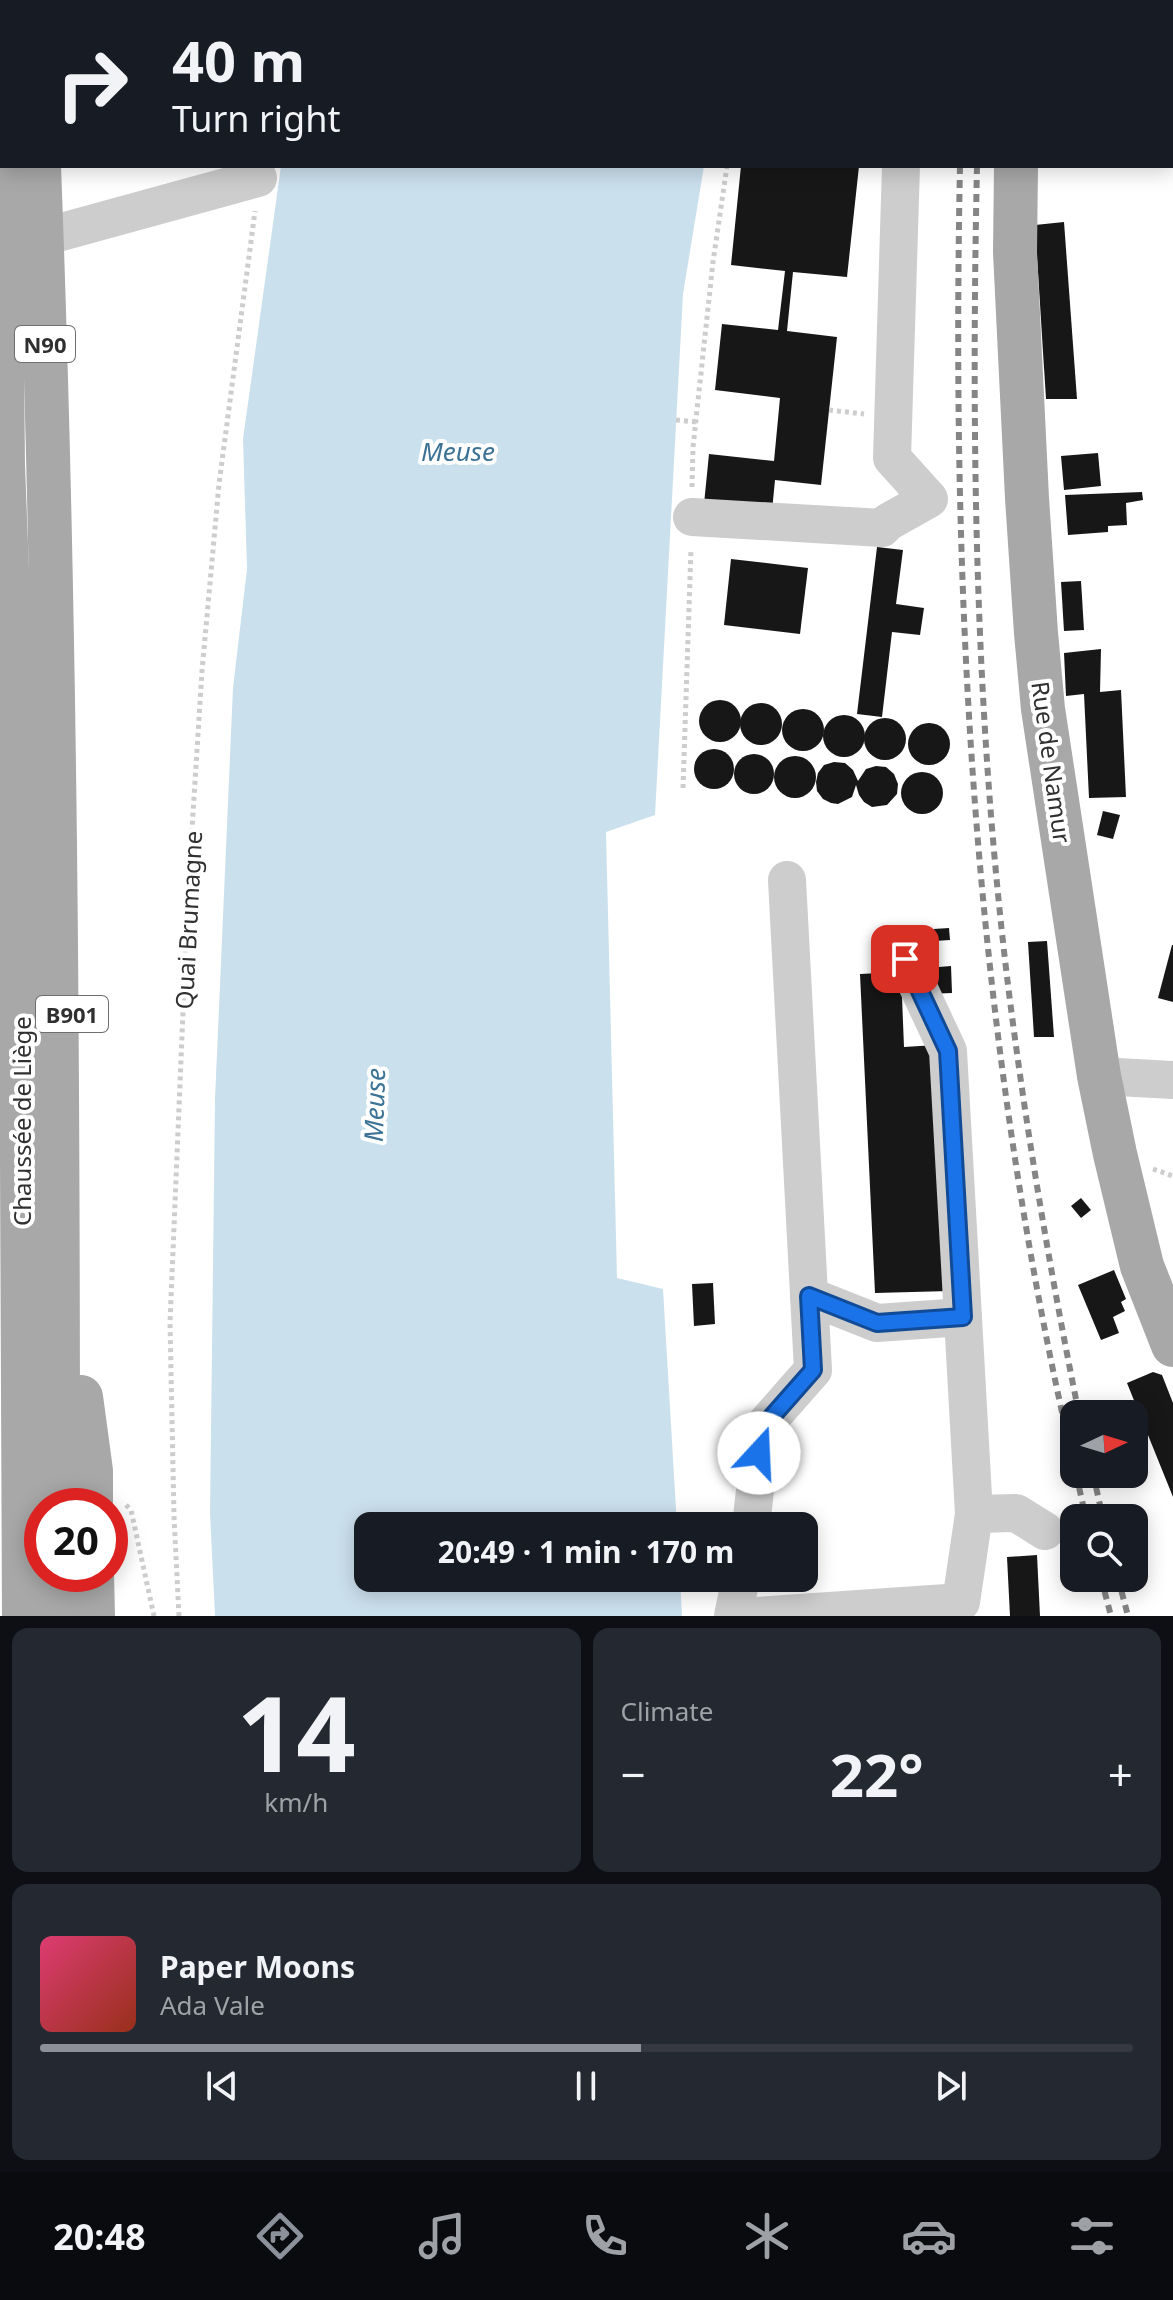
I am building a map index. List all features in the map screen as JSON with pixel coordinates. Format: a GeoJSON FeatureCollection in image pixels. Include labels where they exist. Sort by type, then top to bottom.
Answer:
{"type":"FeatureCollection","features":[{"type":"Feature","properties":{"kind":"main road","name":"Chaussée de Liège"},"geometry":{"type":"LineString","coordinates":[[0,146],[3,493],[21,936],[24,1616]]}},
{"type":"Feature","properties":{"kind":"main road","name":"Chaussée de Liège"},"geometry":{"type":"LineString","coordinates":[[39,168],[49,522],[58,1165],[58,1488]]}},
{"type":"Feature","properties":{"kind":"main road","name":"Rue de Namur"},"geometry":{"type":"LineString","coordinates":[[1016,168],[1015,252],[1043,709],[1099,1076],[1142,1266],[1173,1345]]}},
{"type":"Feature","properties":{"kind":"main road","name":"B901"},"geometry":{"type":"LineString","coordinates":[[49,522],[72,837],[73,1341],[91,1488]]}},
{"type":"Feature","properties":{"kind":"main road"},"geometry":{"type":"LineString","coordinates":[[58,1592],[58,1616]]}},
{"type":"Feature","properties":{"kind":"main road"},"geometry":{"type":"LineString","coordinates":[[92,1592],[93,1616]]}},
{"type":"Feature","properties":{"kind":"street"},"geometry":{"type":"LineString","coordinates":[[888,522],[901,168]]}},
{"type":"Feature","properties":{"kind":"street"},"geometry":{"type":"LineString","coordinates":[[0,249],[258,178]]}},
{"type":"Feature","properties":{"kind":"street"},"geometry":{"type":"LineString","coordinates":[[692,517],[882,528],[929,499],[892,458]]}},
{"type":"Feature","properties":{"kind":"street"},"geometry":{"type":"LineString","coordinates":[[753,1512],[762,1428],[813,1370],[787,880]]}},
{"type":"Feature","properties":{"kind":"street"},"geometry":{"type":"LineString","coordinates":[[756,1616],[961,1602],[974,1514],[948,1051],[905,959]]}},
{"type":"Feature","properties":{"kind":"street"},"geometry":{"type":"LineString","coordinates":[[1099,1076],[1173,1080]]}},
{"type":"Feature","properties":{"kind":"street"},"geometry":{"type":"LineString","coordinates":[[809,1296],[877,1323],[963,1317]]}},
{"type":"Feature","properties":{"kind":"street"},"geometry":{"type":"LineString","coordinates":[[974,1514],[1016,1513],[1045,1531]]}},
{"type":"Feature","properties":{"kind":"street"},"geometry":{"type":"LineString","coordinates":[[733,1616],[738,1592]]}},
{"type":"Feature","properties":{"kind":"path"},"geometry":{"type":"LineString","coordinates":[[683,788],[693,447],[727,168]]}},
{"type":"Feature","properties":{"kind":"path","name":"Quai Brumagne"},"geometry":{"type":"LineString","coordinates":[[179,1616],[170,1323],[188,892],[202,671],[218,500],[253,226]]}},
{"type":"Feature","properties":{"kind":"path"},"geometry":{"type":"LineString","coordinates":[[829,410],[858,414]]}},
{"type":"Feature","properties":{"kind":"path"},"geometry":{"type":"LineString","coordinates":[[676,420],[697,422]]}},
{"type":"Feature","properties":{"kind":"path"},"geometry":{"type":"LineString","coordinates":[[128,1508],[131,1510],[154,1616]]}},
{"type":"Feature","properties":{"kind":"water","name":"Meuse"},"geometry":{"type":"Polygon","coordinates":[[[281,168],[704,168],[683,294],[655,815],[606,832],[617,1278],[663,1289],[676,1512],[354,1512],[354,1592],[681,1592],[682,1616],[215,1616],[210,1513],[215,1099],[233,688],[247,569],[243,439],[281,168]]]}},
{"type":"Feature","properties":{"kind":"building"},"geometry":{"type":"Polygon","coordinates":[[[741,168],[859,168],[847,277],[793,272],[787,331],[837,337],[821,485],[775,480],[772,511],[704,504],[709,454],[774,461],[780,398],[715,390],[722,324],[778,330],[785,271],[731,265],[741,168]]]}},
{"type":"Feature","properties":{"kind":"building"},"geometry":{"type":"Polygon","coordinates":[[[1064,222],[1077,399],[1046,399],[1035,225],[1064,222]]]}},
{"type":"Feature","properties":{"kind":"building"},"geometry":{"type":"Polygon","coordinates":[[[1098,453],[1101,486],[1064,490],[1061,456],[1098,453]]]}},
{"type":"Feature","properties":{"kind":"building"},"geometry":{"type":"Polygon","coordinates":[[[1142,492],[1143,500],[1126,503],[1127,525],[1108,526],[1108,532],[1068,535],[1065,495],[1142,492]]]}},
{"type":"Feature","properties":{"kind":"building"},"geometry":{"type":"Polygon","coordinates":[[[877,547],[903,550],[896,604],[924,608],[920,635],[892,632],[882,717],[857,714],[877,547]]]}},
{"type":"Feature","properties":{"kind":"building"},"geometry":{"type":"Polygon","coordinates":[[[731,559],[808,568],[800,634],[724,625],[731,559]]]}},
{"type":"Feature","properties":{"kind":"building"},"geometry":{"type":"Polygon","coordinates":[[[1081,581],[1084,630],[1064,631],[1061,582],[1081,581]]]}},
{"type":"Feature","properties":{"kind":"building"},"geometry":{"type":"Polygon","coordinates":[[[1101,649],[1100,692],[1121,690],[1126,797],[1089,798],[1084,694],[1066,696],[1064,653],[1101,649]]]}},
{"type":"Feature","properties":{"kind":"building"},"geometry":{"type":"Polygon","coordinates":[[[720,700],[735,706],[741,721],[735,736],[720,742],[705,736],[699,721],[705,706],[720,700]]]}},
{"type":"Feature","properties":{"kind":"building"},"geometry":{"type":"Polygon","coordinates":[[[761,703],[776,709],[782,724],[776,739],[761,745],[746,739],[740,724],[746,709],[761,703]]]}},
{"type":"Feature","properties":{"kind":"building"},"geometry":{"type":"Polygon","coordinates":[[[803,709],[818,715],[824,730],[818,745],[803,751],[788,745],[782,730],[788,715],[803,709]]]}},
{"type":"Feature","properties":{"kind":"building"},"geometry":{"type":"Polygon","coordinates":[[[844,715],[859,721],[865,736],[859,751],[844,757],[829,751],[823,736],[829,721],[844,715]]]}},
{"type":"Feature","properties":{"kind":"building"},"geometry":{"type":"Polygon","coordinates":[[[885,718],[900,724],[906,739],[900,754],[885,760],[870,754],[864,739],[870,724],[885,718]]]}},
{"type":"Feature","properties":{"kind":"building"},"geometry":{"type":"Polygon","coordinates":[[[929,723],[944,729],[950,744],[944,759],[929,765],[914,759],[908,744],[914,729],[929,723]]]}},
{"type":"Feature","properties":{"kind":"building"},"geometry":{"type":"Polygon","coordinates":[[[714,749],[728,755],[734,769],[728,783],[714,789],[700,783],[694,769],[700,755],[714,749]]]}},
{"type":"Feature","properties":{"kind":"building"},"geometry":{"type":"Polygon","coordinates":[[[754,754],[768,760],[774,774],[768,788],[754,794],[740,788],[734,774],[740,760],[754,754]]]}},
{"type":"Feature","properties":{"kind":"building"},"geometry":{"type":"Polygon","coordinates":[[[795,756],[810,762],[816,777],[810,792],[795,798],[780,792],[774,777],[780,762],[795,756]]]}},
{"type":"Feature","properties":{"kind":"building"},"geometry":{"type":"Polygon","coordinates":[[[845,763],[858,781],[866,769],[886,767],[894,774],[898,784],[897,794],[887,805],[872,807],[864,802],[856,785],[852,797],[838,804],[823,799],[817,791],[818,773],[824,765],[845,763]]]}},
{"type":"Feature","properties":{"kind":"building"},"geometry":{"type":"Polygon","coordinates":[[[922,772],[937,778],[943,793],[937,808],[922,814],[907,808],[901,793],[907,778],[922,772]]]}},
{"type":"Feature","properties":{"kind":"building"},"geometry":{"type":"Polygon","coordinates":[[[1103,811],[1120,815],[1113,839],[1097,835],[1103,811]]]}},
{"type":"Feature","properties":{"kind":"building"},"geometry":{"type":"Polygon","coordinates":[[[949,928],[950,940],[935,941],[934,929],[949,928]]]}},
{"type":"Feature","properties":{"kind":"building"},"geometry":{"type":"Polygon","coordinates":[[[1047,941],[1054,1037],[1034,1037],[1028,942],[1047,941]]]}},
{"type":"Feature","properties":{"kind":"building"},"geometry":{"type":"Polygon","coordinates":[[[1173,945],[1173,1002],[1158,998],[1173,945]]]}},
{"type":"Feature","properties":{"kind":"building"},"geometry":{"type":"Polygon","coordinates":[[[951,966],[952,993],[928,994],[927,968],[951,966]]]}},
{"type":"Feature","properties":{"kind":"building"},"geometry":{"type":"Polygon","coordinates":[[[901,972],[904,1047],[936,1045],[950,1291],[875,1293],[860,974],[901,972]]]}},
{"type":"Feature","properties":{"kind":"building"},"geometry":{"type":"Polygon","coordinates":[[[1081,1198],[1091,1210],[1081,1218],[1071,1206],[1081,1198]]]}},
{"type":"Feature","properties":{"kind":"building"},"geometry":{"type":"Polygon","coordinates":[[[1114,1270],[1126,1299],[1121,1302],[1125,1311],[1113,1317],[1119,1333],[1101,1340],[1078,1285],[1114,1270]]]}},
{"type":"Feature","properties":{"kind":"building"},"geometry":{"type":"Polygon","coordinates":[[[713,1283],[715,1324],[694,1326],[692,1284],[713,1283]]]}},
{"type":"Feature","properties":{"kind":"building"},"geometry":{"type":"Polygon","coordinates":[[[1153,1372],[1162,1375],[1173,1403],[1173,1497],[1148,1435],[1148,1400],[1134,1400],[1127,1383],[1153,1372]]]}},
{"type":"Feature","properties":{"kind":"building"},"geometry":{"type":"Polygon","coordinates":[[[1037,1555],[1040,1616],[1010,1616],[1007,1557],[1037,1555]]]}},
{"type":"Feature","properties":{"kind":"railway"},"geometry":{"type":"LineString","coordinates":[[960,168],[960,493],[976,819],[992,981],[1013,1143],[1040,1305],[1060,1400]]}},
{"type":"Feature","properties":{"kind":"railway"},"geometry":{"type":"LineString","coordinates":[[977,168],[975,474],[988,781],[1008,985],[1023,1093],[1076,1400]]}},
{"type":"Feature","properties":{"kind":"railway"},"geometry":{"type":"LineString","coordinates":[[1079,1488],[1083,1504]]}},
{"type":"Feature","properties":{"kind":"railway"},"geometry":{"type":"LineString","coordinates":[[1096,1488],[1100,1504]]}},
{"type":"Feature","properties":{"kind":"railway"},"geometry":{"type":"LineString","coordinates":[[1105,1592],[1111,1616]]}},
{"type":"Feature","properties":{"kind":"railway"},"geometry":{"type":"LineString","coordinates":[[1122,1592],[1128,1616]]}},
{"type":"Feature","properties":{"kind":"route"},"geometry":{"type":"LineString","coordinates":[[759,1453],[762,1428],[813,1370],[809,1296],[877,1323],[963,1317],[948,1051],[905,959]]}}]}
